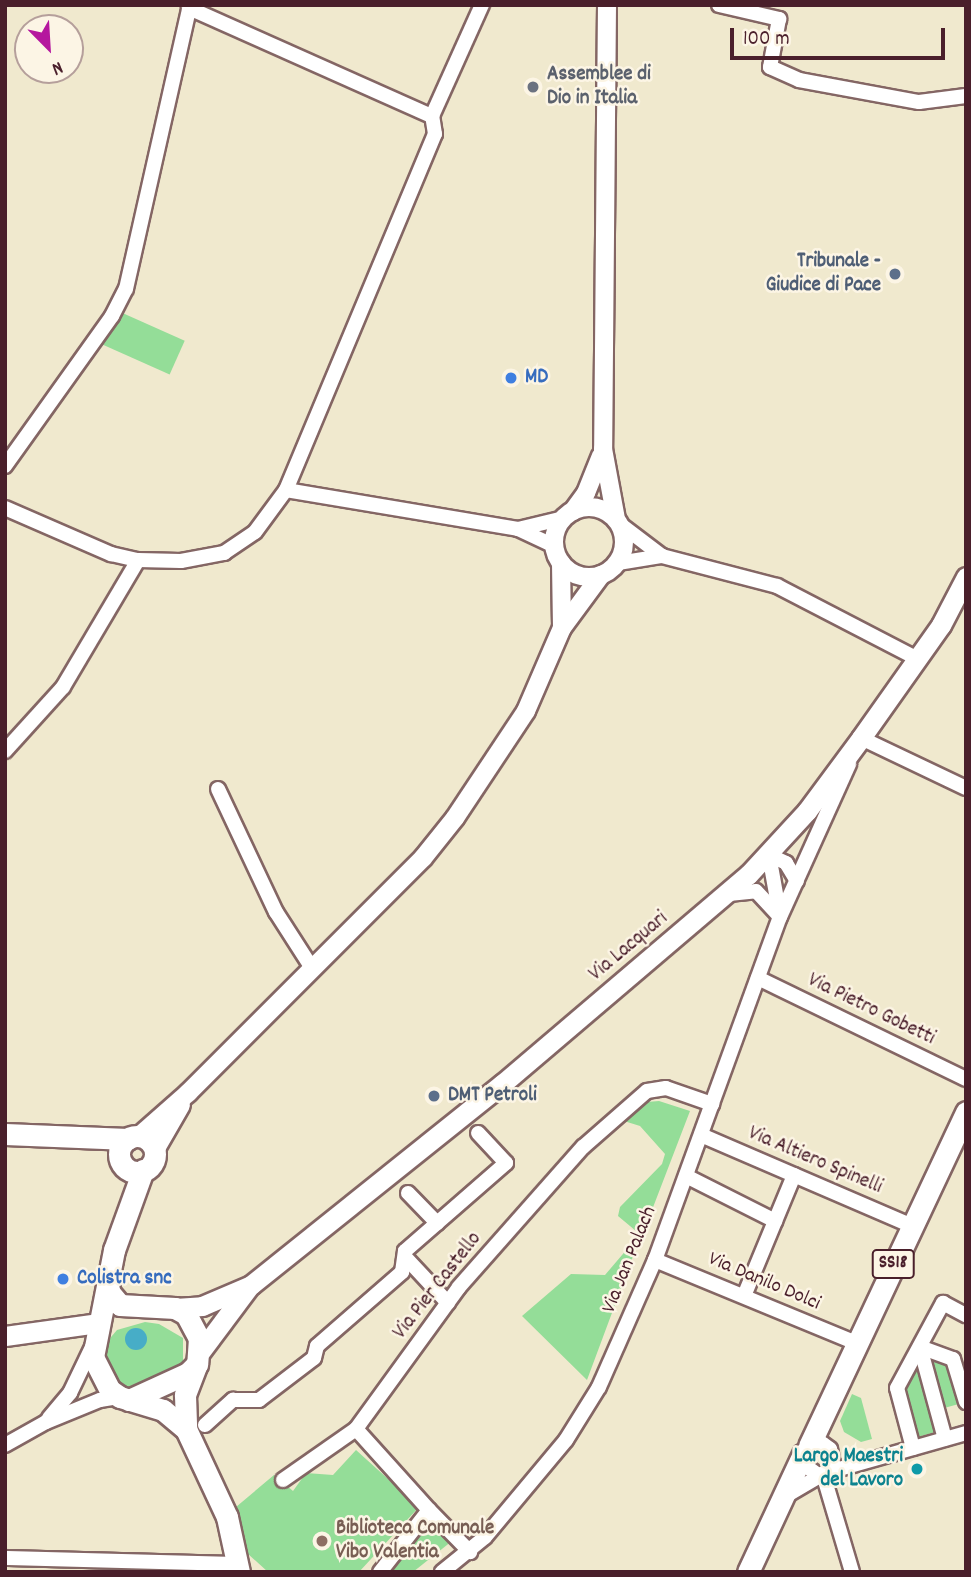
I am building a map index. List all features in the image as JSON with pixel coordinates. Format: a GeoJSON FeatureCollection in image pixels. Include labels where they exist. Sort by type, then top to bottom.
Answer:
{"type":"FeatureCollection","features":[{"type":"Feature","properties":{"kind":"main road","name":"Via Lacquari"},"geometry":{"type":"LineString","coordinates":[[175,1308],[202,1306],[251,1285],[502,1084],[769,855],[861,738],[918,659],[942,625],[966,577]]}},
{"type":"Feature","properties":{"kind":"main road","name":"SS18"},"geometry":{"type":"LineString","coordinates":[[748,1572],[784,1497],[818,1450],[821,1416],[912,1226],[960,1141],[966,1112]]}},
{"type":"Feature","properties":{"kind":"main road"},"geometry":{"type":"LineString","coordinates":[[5,1134],[91,1136],[130,1154],[153,1161],[154,1152]]}},
{"type":"Feature","properties":{"kind":"main road"},"geometry":{"type":"LineString","coordinates":[[130,1154],[124,1212],[93,1344],[102,1380],[125,1399],[163,1410],[196,1427]]}},
{"type":"Feature","properties":{"kind":"main road"},"geometry":{"type":"LineString","coordinates":[[107,1277],[113,1301],[147,1307],[175,1308],[194,1325],[199,1358],[185,1395],[241,1569]]}},
{"type":"Feature","properties":{"kind":"main road","name":"Via Lacquari"},"geometry":{"type":"LineString","coordinates":[[199,1358],[251,1285]]}},
{"type":"Feature","properties":{"kind":"main road"},"geometry":{"type":"LineString","coordinates":[[5,1336],[99,1323],[147,1307]]}},
{"type":"Feature","properties":{"kind":"main road"},"geometry":{"type":"LineString","coordinates":[[125,1399],[163,1388],[199,1358]]}},
{"type":"Feature","properties":{"kind":"street"},"geometry":{"type":"LineString","coordinates":[[5,508],[111,554],[138,560],[181,561],[224,553],[255,532],[286,490],[435,134],[432,116],[482,5]]}},
{"type":"Feature","properties":{"kind":"street"},"geometry":{"type":"LineString","coordinates":[[607,5],[603,449],[625,543],[618,563]]}},
{"type":"Feature","properties":{"kind":"street"},"geometry":{"type":"LineString","coordinates":[[719,5],[779,19],[770,67],[799,80],[919,102],[966,96]]}},
{"type":"Feature","properties":{"kind":"street"},"geometry":{"type":"LineString","coordinates":[[5,466],[112,316],[126,289],[190,7],[432,116]]}},
{"type":"Feature","properties":{"kind":"street"},"geometry":{"type":"LineString","coordinates":[[562,628],[558,554],[568,514],[586,493],[603,449]]}},
{"type":"Feature","properties":{"kind":"street"},"geometry":{"type":"LineString","coordinates":[[286,490],[518,529],[558,554],[579,576],[601,575]]}},
{"type":"Feature","properties":{"kind":"street"},"geometry":{"type":"LineString","coordinates":[[518,529],[568,514],[601,509],[662,556],[777,586],[918,659]]}},
{"type":"Feature","properties":{"kind":"street"},"geometry":{"type":"LineString","coordinates":[[130,1154],[423,858],[455,818],[526,710],[562,628],[601,575],[618,563],[662,556]]}},
{"type":"Feature","properties":{"kind":"street"},"geometry":{"type":"LineString","coordinates":[[5,751],[63,687],[138,560]]}},
{"type":"Feature","properties":{"kind":"street"},"geometry":{"type":"LineString","coordinates":[[861,738],[966,788]]}},
{"type":"Feature","properties":{"kind":"street","name":"Via Jan Palach"},"geometry":{"type":"LineString","coordinates":[[448,1570],[470,1552],[573,1430],[599,1387],[655,1260],[780,917],[861,738]]}},
{"type":"Feature","properties":{"kind":"street"},"geometry":{"type":"LineString","coordinates":[[218,789],[276,912],[312,968]]}},
{"type":"Feature","properties":{"kind":"street"},"geometry":{"type":"LineString","coordinates":[[769,855],[786,863],[797,881]]}},
{"type":"Feature","properties":{"kind":"street"},"geometry":{"type":"LineString","coordinates":[[769,855],[780,917]]}},
{"type":"Feature","properties":{"kind":"street"},"geometry":{"type":"LineString","coordinates":[[724,896],[747,888],[756,891],[780,917]]}},
{"type":"Feature","properties":{"kind":"street","name":"Via Pietro Gobetti"},"geometry":{"type":"LineString","coordinates":[[758,978],[966,1079]]}},
{"type":"Feature","properties":{"kind":"street","name":"Via Pier Castello"},"geometry":{"type":"LineString","coordinates":[[283,1480],[356,1429],[448,1303],[583,1147],[647,1091],[666,1088],[712,1104]]}},
{"type":"Feature","properties":{"kind":"street"},"geometry":{"type":"LineString","coordinates":[[154,1152],[188,1093]]}},
{"type":"Feature","properties":{"kind":"street"},"geometry":{"type":"LineString","coordinates":[[448,1303],[407,1259],[405,1251],[506,1163],[478,1133]]}},
{"type":"Feature","properties":{"kind":"street","name":"Via Altiero Spinelli"},"geometry":{"type":"LineString","coordinates":[[701,1135],[912,1226]]}},
{"type":"Feature","properties":{"kind":"street"},"geometry":{"type":"LineString","coordinates":[[744,1296],[794,1175]]}},
{"type":"Feature","properties":{"kind":"street"},"geometry":{"type":"LineString","coordinates":[[686,1176],[775,1221]]}},
{"type":"Feature","properties":{"kind":"street"},"geometry":{"type":"LineString","coordinates":[[408,1193],[437,1223]]}},
{"type":"Feature","properties":{"kind":"street"},"geometry":{"type":"LineString","coordinates":[[196,1427],[233,1400],[259,1400],[314,1358],[317,1346],[401,1272],[407,1259]]}},
{"type":"Feature","properties":{"kind":"street","name":"Via Danilo Dolci"},"geometry":{"type":"LineString","coordinates":[[655,1260],[856,1343]]}},
{"type":"Feature","properties":{"kind":"street"},"geometry":{"type":"LineString","coordinates":[[913,1448],[897,1388],[943,1303],[966,1315]]}},
{"type":"Feature","properties":{"kind":"street"},"geometry":{"type":"LineString","coordinates":[[46,1422],[71,1393],[93,1344]]}},
{"type":"Feature","properties":{"kind":"street"},"geometry":{"type":"LineString","coordinates":[[920,1347],[953,1359],[966,1402]]}},
{"type":"Feature","properties":{"kind":"street"},"geometry":{"type":"LineString","coordinates":[[920,1347],[944,1439]]}},
{"type":"Feature","properties":{"kind":"street"},"geometry":{"type":"LineString","coordinates":[[5,1445],[46,1422],[100,1400],[125,1399]]}},
{"type":"Feature","properties":{"kind":"street"},"geometry":{"type":"LineString","coordinates":[[356,1429],[470,1552]]}},
{"type":"Feature","properties":{"kind":"street"},"geometry":{"type":"LineString","coordinates":[[784,1497],[825,1473],[966,1433]]}},
{"type":"Feature","properties":{"kind":"street"},"geometry":{"type":"LineString","coordinates":[[818,1450],[866,1461]]}},
{"type":"Feature","properties":{"kind":"street"},"geometry":{"type":"LineString","coordinates":[[818,1450],[805,1468],[825,1473]]}},
{"type":"Feature","properties":{"kind":"street"},"geometry":{"type":"LineString","coordinates":[[818,1450],[833,1464],[825,1473]]}},
{"type":"Feature","properties":{"kind":"street"},"geometry":{"type":"LineString","coordinates":[[825,1473],[852,1572]]}},
{"type":"Feature","properties":{"kind":"street"},"geometry":{"type":"LineString","coordinates":[[380,1572],[429,1510]]}},
{"type":"Feature","properties":{"kind":"street"},"geometry":{"type":"LineString","coordinates":[[5,1558],[241,1569]]}},
{"type":"Feature","properties":{"kind":"green space"},"geometry":{"type":"Polygon","coordinates":[[[118,311],[185,341],[170,374],[103,345],[118,311]]]}},
{"type":"Feature","properties":{"kind":"green space"},"geometry":{"type":"Polygon","coordinates":[[[659,1101],[690,1111],[642,1236],[618,1216],[620,1207],[662,1164],[665,1154],[640,1126],[624,1121],[647,1102],[659,1101]]]}},
{"type":"Feature","properties":{"kind":"green space"},"geometry":{"type":"Polygon","coordinates":[[[628,1248],[635,1251],[587,1380],[522,1316],[571,1274],[605,1275],[628,1248]]]}},
{"type":"Feature","properties":{"kind":"green space"},"geometry":{"type":"Polygon","coordinates":[[[145,1322],[159,1324],[183,1338],[183,1363],[148,1387],[120,1390],[105,1368],[106,1343],[117,1330],[145,1322]]]}},
{"type":"Feature","properties":{"kind":"green space"},"geometry":{"type":"Polygon","coordinates":[[[920,1347],[953,1359],[966,1402],[937,1410],[942,1430],[911,1439],[897,1388],[920,1347]]]}},
{"type":"Feature","properties":{"kind":"green space"},"geometry":{"type":"Polygon","coordinates":[[[852,1394],[861,1398],[872,1439],[861,1442],[844,1432],[840,1421],[852,1394]]]}},
{"type":"Feature","properties":{"kind":"green space"},"geometry":{"type":"Polygon","coordinates":[[[356,1450],[419,1507],[359,1572],[268,1572],[247,1553],[236,1507],[274,1475],[293,1491],[306,1473],[333,1475],[356,1450]]]}},
{"type":"Feature","properties":{"kind":"green space"},"geometry":{"type":"Polygon","coordinates":[[[431,1520],[452,1541],[413,1572],[387,1572],[431,1520]]]}},
{"type":"Feature","properties":{"kind":"water"},"geometry":{"type":"Polygon","coordinates":[[[136,1328],[144,1331],[147,1339],[144,1347],[136,1350],[128,1347],[125,1339],[128,1331],[136,1328]]]}},
{"type":"Feature","properties":{"kind":"place","name":"Assemblee di Dio in Italia"},"geometry":{"type":"Point","coordinates":[533,87]}},
{"type":"Feature","properties":{"kind":"place","name":"Tribunale - Giudice di Pace"},"geometry":{"type":"Point","coordinates":[895,274]}},
{"type":"Feature","properties":{"kind":"place","name":"MD"},"geometry":{"type":"Point","coordinates":[511,378]}},
{"type":"Feature","properties":{"kind":"place","name":"DMT Petroli"},"geometry":{"type":"Point","coordinates":[434,1096]}},
{"type":"Feature","properties":{"kind":"place","name":"Colistra snc"},"geometry":{"type":"Point","coordinates":[63,1279]}},
{"type":"Feature","properties":{"kind":"place","name":"Largo Maestri del Lavoro"},"geometry":{"type":"Point","coordinates":[917,1469]}},
{"type":"Feature","properties":{"kind":"place","name":"Biblioteca Comunale Vibo Valentia"},"geometry":{"type":"Point","coordinates":[322,1541]}}]}
